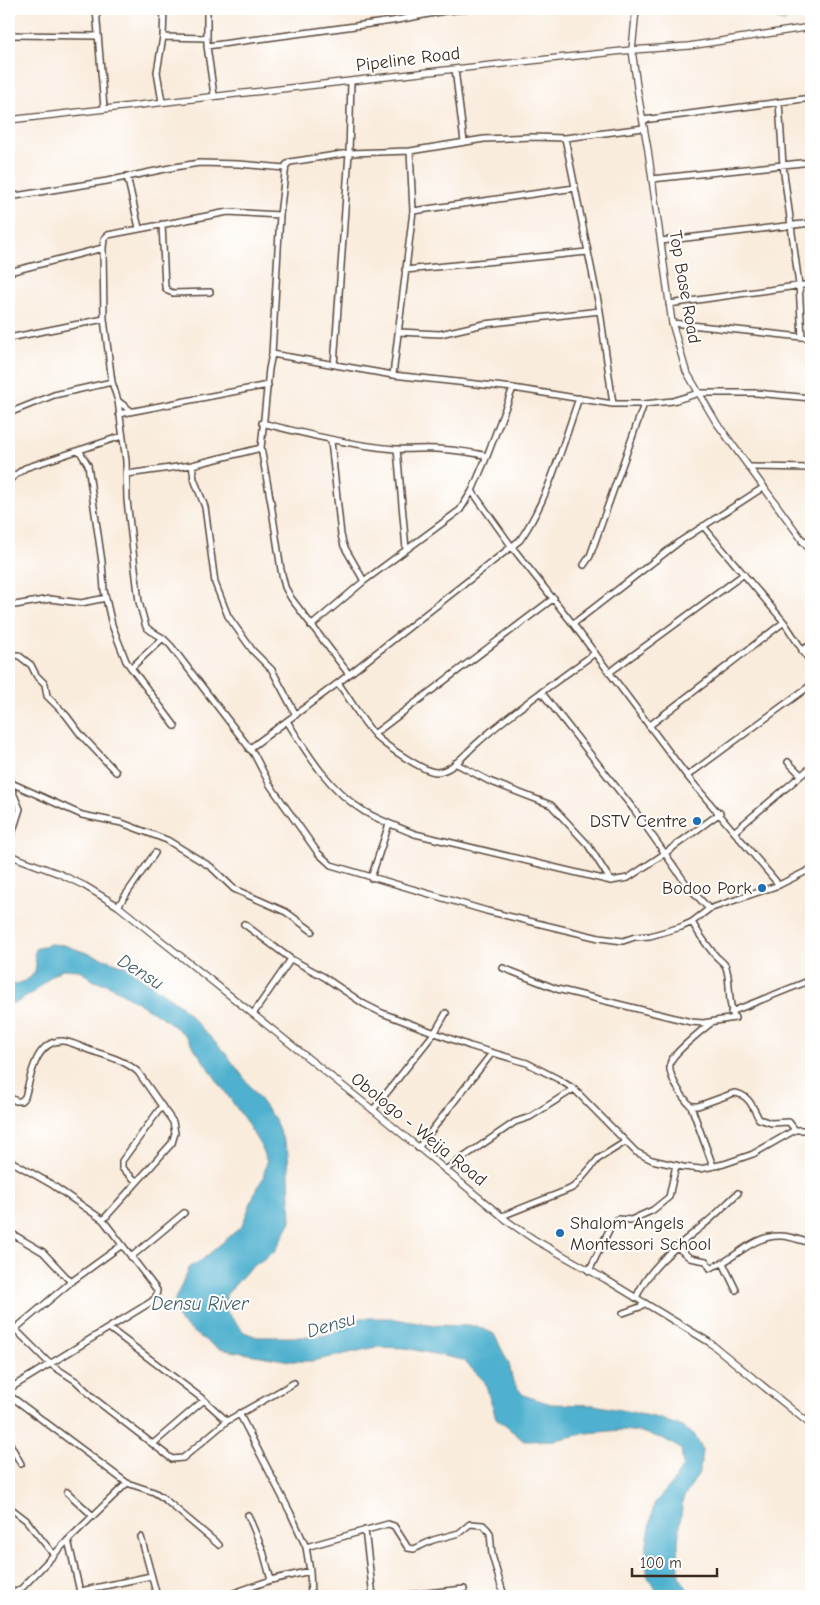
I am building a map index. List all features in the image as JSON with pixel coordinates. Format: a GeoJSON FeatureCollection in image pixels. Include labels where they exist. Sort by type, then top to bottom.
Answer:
{"type":"FeatureCollection","features":[{"type":"Feature","properties":{"kind":"street"},"geometry":{"type":"LineString","coordinates":[[96,9],[104,108]]}},
{"type":"Feature","properties":{"kind":"street"},"geometry":{"type":"LineString","coordinates":[[162,102],[157,72],[163,37],[164,9]]}},
{"type":"Feature","properties":{"kind":"street"},"geometry":{"type":"LineString","coordinates":[[207,9],[207,46],[214,95]]}},
{"type":"Feature","properties":{"kind":"street"},"geometry":{"type":"LineString","coordinates":[[207,46],[468,9]]}},
{"type":"Feature","properties":{"kind":"street","name":"Top Base Road"},"geometry":{"type":"LineString","coordinates":[[636,9],[632,50],[672,323],[686,371],[716,422],[811,552]]}},
{"type":"Feature","properties":{"kind":"street","name":"Pipeline Road"},"geometry":{"type":"LineString","coordinates":[[9,120],[214,95],[632,50],[689,46],[811,27]]}},
{"type":"Feature","properties":{"kind":"street"},"geometry":{"type":"LineString","coordinates":[[9,34],[97,36]]}},
{"type":"Feature","properties":{"kind":"street"},"geometry":{"type":"LineString","coordinates":[[163,37],[207,38]]}},
{"type":"Feature","properties":{"kind":"street"},"geometry":{"type":"LineString","coordinates":[[455,69],[464,142]]}},
{"type":"Feature","properties":{"kind":"street"},"geometry":{"type":"LineString","coordinates":[[334,365],[349,153],[351,81]]}},
{"type":"Feature","properties":{"kind":"street"},"geometry":{"type":"LineString","coordinates":[[643,120],[811,98]]}},
{"type":"Feature","properties":{"kind":"street"},"geometry":{"type":"LineString","coordinates":[[779,102],[783,166],[799,285],[802,337]]}},
{"type":"Feature","properties":{"kind":"street"},"geometry":{"type":"LineString","coordinates":[[348,673],[311,626],[291,598],[286,587],[281,570],[261,448],[268,369],[272,354],[280,214],[286,165],[290,162],[349,153],[410,151],[484,139],[565,138],[644,128]]}},
{"type":"Feature","properties":{"kind":"street"},"geometry":{"type":"LineString","coordinates":[[565,138],[600,312],[613,404]]}},
{"type":"Feature","properties":{"kind":"street"},"geometry":{"type":"LineString","coordinates":[[393,375],[413,211],[410,151]]}},
{"type":"Feature","properties":{"kind":"street"},"geometry":{"type":"LineString","coordinates":[[652,179],[811,162]]}},
{"type":"Feature","properties":{"kind":"street"},"geometry":{"type":"LineString","coordinates":[[9,197],[199,163],[285,168]]}},
{"type":"Feature","properties":{"kind":"street"},"geometry":{"type":"LineString","coordinates":[[127,176],[139,228]]}},
{"type":"Feature","properties":{"kind":"street"},"geometry":{"type":"LineString","coordinates":[[413,211],[575,188]]}},
{"type":"Feature","properties":{"kind":"street"},"geometry":{"type":"LineString","coordinates":[[280,214],[228,212],[108,235],[105,237],[103,248],[104,319],[112,382],[118,401],[127,474],[126,500],[139,602],[146,627],[163,638],[249,749],[270,785],[324,860],[331,865],[371,878],[487,911],[599,938],[623,941],[681,927],[692,922],[709,909],[779,884],[811,870]]}},
{"type":"Feature","properties":{"kind":"street"},"geometry":{"type":"LineString","coordinates":[[661,242],[811,223]]}},
{"type":"Feature","properties":{"kind":"street"},"geometry":{"type":"LineString","coordinates":[[162,224],[165,287],[168,291],[173,292],[210,292]]}},
{"type":"Feature","properties":{"kind":"street"},"geometry":{"type":"LineString","coordinates":[[9,272],[103,248]]}},
{"type":"Feature","properties":{"kind":"street"},"geometry":{"type":"LineString","coordinates":[[405,270],[587,252]]}},
{"type":"Feature","properties":{"kind":"street"},"geometry":{"type":"LineString","coordinates":[[669,304],[811,284]]}},
{"type":"Feature","properties":{"kind":"street"},"geometry":{"type":"LineString","coordinates":[[398,332],[440,334],[484,324],[600,312]]}},
{"type":"Feature","properties":{"kind":"street"},"geometry":{"type":"LineString","coordinates":[[9,338],[104,319]]}},
{"type":"Feature","properties":{"kind":"street"},"geometry":{"type":"LineString","coordinates":[[672,323],[811,338]]}},
{"type":"Feature","properties":{"kind":"street"},"geometry":{"type":"LineString","coordinates":[[272,354],[393,375],[513,388],[613,404],[644,404],[673,401],[699,393],[756,393],[811,398]]}},
{"type":"Feature","properties":{"kind":"street"},"geometry":{"type":"LineString","coordinates":[[9,413],[54,395],[112,382]]}},
{"type":"Feature","properties":{"kind":"street"},"geometry":{"type":"LineString","coordinates":[[119,414],[268,385]]}},
{"type":"Feature","properties":{"kind":"street"},"geometry":{"type":"LineString","coordinates":[[311,626],[364,581],[460,510],[472,491],[513,388]]}},
{"type":"Feature","properties":{"kind":"street"},"geometry":{"type":"LineString","coordinates":[[249,749],[338,683],[348,673],[520,540],[527,530],[551,479],[579,398]]}},
{"type":"Feature","properties":{"kind":"street"},"geometry":{"type":"LineString","coordinates":[[118,401],[131,411]]}},
{"type":"Feature","properties":{"kind":"street"},"geometry":{"type":"LineString","coordinates":[[584,565],[590,556],[644,404]]}},
{"type":"Feature","properties":{"kind":"street"},"geometry":{"type":"LineString","coordinates":[[262,423],[331,441],[397,450],[436,449],[462,451],[487,456]]}},
{"type":"Feature","properties":{"kind":"street"},"geometry":{"type":"LineString","coordinates":[[9,480],[25,468],[122,436]]}},
{"type":"Feature","properties":{"kind":"street"},"geometry":{"type":"LineString","coordinates":[[331,441],[341,535],[344,546],[364,581]]}},
{"type":"Feature","properties":{"kind":"street"},"geometry":{"type":"LineString","coordinates":[[127,474],[192,465],[261,448]]}},
{"type":"Feature","properties":{"kind":"street"},"geometry":{"type":"LineString","coordinates":[[79,450],[88,465],[106,598],[112,625],[126,661],[174,726]]}},
{"type":"Feature","properties":{"kind":"street"},"geometry":{"type":"LineString","coordinates":[[397,450],[406,549]]}},
{"type":"Feature","properties":{"kind":"street"},"geometry":{"type":"LineString","coordinates":[[192,465],[194,478],[205,506],[216,583],[228,616],[253,651],[272,670],[296,715]]}},
{"type":"Feature","properties":{"kind":"street"},"geometry":{"type":"LineString","coordinates":[[750,467],[811,468]]}},
{"type":"Feature","properties":{"kind":"street"},"geometry":{"type":"LineString","coordinates":[[574,624],[637,572],[678,542],[764,487]]}},
{"type":"Feature","properties":{"kind":"street"},"geometry":{"type":"LineString","coordinates":[[472,491],[512,547],[574,624],[687,776],[779,884]]}},
{"type":"Feature","properties":{"kind":"street"},"geometry":{"type":"LineString","coordinates":[[704,526],[784,622],[811,663]]}},
{"type":"Feature","properties":{"kind":"street"},"geometry":{"type":"LineString","coordinates":[[802,541],[811,540]]}},
{"type":"Feature","properties":{"kind":"street"},"geometry":{"type":"LineString","coordinates":[[610,672],[744,574]]}},
{"type":"Feature","properties":{"kind":"street"},"geometry":{"type":"LineString","coordinates":[[9,606],[50,599],[81,603],[106,598]]}},
{"type":"Feature","properties":{"kind":"street"},"geometry":{"type":"LineString","coordinates":[[374,734],[554,598]]}},
{"type":"Feature","properties":{"kind":"street"},"geometry":{"type":"LineString","coordinates":[[649,726],[784,622]]}},
{"type":"Feature","properties":{"kind":"street"},"geometry":{"type":"LineString","coordinates":[[131,668],[163,638]]}},
{"type":"Feature","properties":{"kind":"street"},"geometry":{"type":"LineString","coordinates":[[802,651],[811,644]]}},
{"type":"Feature","properties":{"kind":"street"},"geometry":{"type":"LineString","coordinates":[[338,683],[374,734],[408,760],[430,771],[437,772],[455,763],[491,730],[595,653]]}},
{"type":"Feature","properties":{"kind":"street"},"geometry":{"type":"LineString","coordinates":[[9,658],[11,655],[18,655],[31,665],[36,675],[44,684],[47,696],[116,772]]}},
{"type":"Feature","properties":{"kind":"street"},"geometry":{"type":"LineString","coordinates":[[687,776],[811,685]]}},
{"type":"Feature","properties":{"kind":"street"},"geometry":{"type":"LineString","coordinates":[[542,693],[635,811],[687,885],[709,909]]}},
{"type":"Feature","properties":{"kind":"street"},"geometry":{"type":"LineString","coordinates":[[287,721],[321,773],[344,796],[365,812],[389,824],[415,834],[611,881],[628,878],[720,813]]}},
{"type":"Feature","properties":{"kind":"street"},"geometry":{"type":"LineString","coordinates":[[788,762],[801,775]]}},
{"type":"Feature","properties":{"kind":"street"},"geometry":{"type":"LineString","coordinates":[[455,763],[488,781],[551,805],[588,845],[611,881]]}},
{"type":"Feature","properties":{"kind":"street"},"geometry":{"type":"LineString","coordinates":[[735,831],[811,767]]}},
{"type":"Feature","properties":{"kind":"street"},"geometry":{"type":"LineString","coordinates":[[9,783],[20,809],[9,843]]}},
{"type":"Feature","properties":{"kind":"street"},"geometry":{"type":"LineString","coordinates":[[9,783],[82,815],[122,823],[167,840],[211,867],[234,889],[286,912],[312,931]]}},
{"type":"Feature","properties":{"kind":"street"},"geometry":{"type":"LineString","coordinates":[[371,878],[389,824]]}},
{"type":"Feature","properties":{"kind":"street"},"geometry":{"type":"LineString","coordinates":[[118,906],[154,853]]}},
{"type":"Feature","properties":{"kind":"street","name":"Obologo - Weija Road"},"geometry":{"type":"LineString","coordinates":[[9,855],[60,874],[85,886],[118,906],[502,1216],[535,1240],[709,1342],[811,1425]]}},
{"type":"Feature","properties":{"kind":"street"},"geometry":{"type":"LineString","coordinates":[[503,968],[557,989],[691,1022],[702,1023],[735,1018],[731,1012],[727,971],[724,963],[698,934],[692,922]]}},
{"type":"Feature","properties":{"kind":"street"},"geometry":{"type":"LineString","coordinates":[[244,924],[291,959],[324,977],[364,1004],[382,1013],[492,1053],[527,1063],[574,1089],[642,1156],[676,1166],[700,1169],[752,1154],[795,1130],[811,1130]]}},
{"type":"Feature","properties":{"kind":"street"},"geometry":{"type":"LineString","coordinates":[[253,1014],[291,959]]}},
{"type":"Feature","properties":{"kind":"street"},"geometry":{"type":"LineString","coordinates":[[731,1012],[811,980]]}},
{"type":"Feature","properties":{"kind":"street"},"geometry":{"type":"LineString","coordinates":[[373,1110],[435,1032],[446,1013]]}},
{"type":"Feature","properties":{"kind":"street"},"geometry":{"type":"LineString","coordinates":[[713,1021],[697,1033],[670,1061],[672,1078],[691,1106],[713,1166]]}},
{"type":"Feature","properties":{"kind":"street"},"geometry":{"type":"LineString","coordinates":[[9,1097],[16,1101],[21,1101],[25,1097],[37,1056],[49,1044],[55,1042],[65,1041],[116,1059],[138,1072],[174,1122],[174,1138],[172,1143],[103,1220]]}},
{"type":"Feature","properties":{"kind":"street"},"geometry":{"type":"LineString","coordinates":[[418,1148],[492,1053]]}},
{"type":"Feature","properties":{"kind":"street"},"geometry":{"type":"LineString","coordinates":[[445,1170],[516,1122],[530,1117],[574,1089]]}},
{"type":"Feature","properties":{"kind":"street"},"geometry":{"type":"LineString","coordinates":[[691,1106],[698,1106],[734,1093],[739,1094],[751,1103],[759,1119],[771,1123],[788,1122],[795,1130]]}},
{"type":"Feature","properties":{"kind":"street"},"geometry":{"type":"LineString","coordinates":[[136,1182],[122,1168],[122,1160],[162,1106]]}},
{"type":"Feature","properties":{"kind":"street"},"geometry":{"type":"LineString","coordinates":[[502,1216],[570,1189],[575,1186],[598,1159],[626,1142]]}},
{"type":"Feature","properties":{"kind":"street"},"geometry":{"type":"LineString","coordinates":[[9,1160],[51,1184],[103,1220],[157,1290],[156,1297],[151,1302],[9,1388]]}},
{"type":"Feature","properties":{"kind":"street"},"geometry":{"type":"LineString","coordinates":[[589,1270],[612,1224],[618,1219],[631,1220],[653,1210],[669,1197],[676,1166]]}},
{"type":"Feature","properties":{"kind":"street"},"geometry":{"type":"LineString","coordinates":[[636,1298],[647,1276],[676,1246],[702,1226],[738,1193]]}},
{"type":"Feature","properties":{"kind":"street"},"geometry":{"type":"LineString","coordinates":[[131,1257],[184,1213]]}},
{"type":"Feature","properties":{"kind":"street"},"geometry":{"type":"LineString","coordinates":[[9,1232],[43,1252],[71,1282]]}},
{"type":"Feature","properties":{"kind":"street"},"geometry":{"type":"LineString","coordinates":[[676,1246],[690,1258],[706,1261],[710,1268],[723,1263],[756,1241],[768,1237],[791,1237],[811,1243]]}},
{"type":"Feature","properties":{"kind":"street"},"geometry":{"type":"LineString","coordinates":[[15,1329],[71,1282],[122,1245]]}},
{"type":"Feature","properties":{"kind":"street"},"geometry":{"type":"LineString","coordinates":[[723,1263],[736,1290]]}},
{"type":"Feature","properties":{"kind":"street"},"geometry":{"type":"LineString","coordinates":[[623,1313],[640,1308],[645,1303]]}},
{"type":"Feature","properties":{"kind":"street"},"geometry":{"type":"LineString","coordinates":[[9,1323],[50,1364],[76,1380],[97,1401],[172,1458],[183,1458],[227,1421],[294,1383]]}},
{"type":"Feature","properties":{"kind":"street"},"geometry":{"type":"LineString","coordinates":[[109,1328],[204,1400],[227,1421]]}},
{"type":"Feature","properties":{"kind":"street"},"geometry":{"type":"LineString","coordinates":[[9,1395],[127,1483],[154,1492],[162,1497],[220,1545]]}},
{"type":"Feature","properties":{"kind":"street"},"geometry":{"type":"LineString","coordinates":[[154,1444],[204,1400]]}},
{"type":"Feature","properties":{"kind":"street"},"geometry":{"type":"LineString","coordinates":[[239,1414],[290,1512],[306,1548],[310,1571],[311,1596]]}},
{"type":"Feature","properties":{"kind":"street"},"geometry":{"type":"LineString","coordinates":[[9,1442],[21,1464]]}},
{"type":"Feature","properties":{"kind":"street"},"geometry":{"type":"LineString","coordinates":[[9,1588],[13,1595],[22,1588],[127,1483]]}},
{"type":"Feature","properties":{"kind":"street"},"geometry":{"type":"LineString","coordinates":[[67,1492],[94,1516]]}},
{"type":"Feature","properties":{"kind":"street"},"geometry":{"type":"LineString","coordinates":[[9,1508],[26,1520],[54,1555]]}},
{"type":"Feature","properties":{"kind":"street"},"geometry":{"type":"LineString","coordinates":[[248,1515],[261,1545],[271,1580]]}},
{"type":"Feature","properties":{"kind":"street"},"geometry":{"type":"LineString","coordinates":[[306,1548],[388,1524],[394,1526],[408,1548],[414,1549],[433,1540],[459,1534],[470,1524],[483,1525],[490,1534],[492,1555],[504,1596]]}},
{"type":"Feature","properties":{"kind":"street"},"geometry":{"type":"LineString","coordinates":[[365,1530],[373,1596]]}},
{"type":"Feature","properties":{"kind":"street"},"geometry":{"type":"LineString","coordinates":[[141,1537],[157,1596]]}},
{"type":"Feature","properties":{"kind":"street"},"geometry":{"type":"LineString","coordinates":[[68,1540],[81,1594],[151,1576]]}},
{"type":"Feature","properties":{"kind":"street"},"geometry":{"type":"LineString","coordinates":[[225,1596],[271,1580],[310,1571]]}},
{"type":"Feature","properties":{"kind":"street"},"geometry":{"type":"LineString","coordinates":[[398,1596],[438,1594],[464,1589]]}},
{"type":"Feature","properties":{"kind":"green space"},"geometry":{"type":"Polygon","coordinates":[[[761,9],[795,9],[784,23],[761,9]]]}},
{"type":"Feature","properties":{"kind":"water","name":"Densu River"},"geometry":{"type":"Polygon","coordinates":[[[50,944],[64,945],[125,966],[180,1005],[227,1055],[275,1120],[288,1152],[291,1221],[275,1251],[248,1270],[226,1295],[225,1310],[244,1332],[257,1337],[316,1337],[337,1332],[344,1324],[362,1318],[390,1318],[428,1325],[477,1326],[494,1334],[509,1364],[513,1382],[523,1395],[551,1404],[594,1405],[658,1418],[680,1426],[694,1434],[702,1449],[700,1471],[683,1499],[678,1541],[679,1576],[692,1596],[660,1596],[648,1577],[645,1555],[654,1504],[673,1482],[683,1466],[681,1449],[664,1439],[641,1432],[621,1430],[587,1433],[556,1440],[524,1441],[496,1418],[485,1382],[463,1360],[406,1348],[376,1347],[313,1361],[290,1361],[219,1349],[181,1323],[175,1313],[175,1299],[190,1267],[202,1260],[242,1226],[255,1192],[263,1178],[267,1162],[260,1145],[245,1120],[185,1035],[165,1019],[107,984],[94,981],[79,970],[62,969],[51,976],[34,992],[18,1002],[9,1004],[9,986],[22,982],[33,974],[36,965],[35,949],[50,944]]]}},
{"type":"Feature","properties":{"kind":"place","name":"DSTV Centre"},"geometry":{"type":"Point","coordinates":[697,821]}},
{"type":"Feature","properties":{"kind":"place","name":"Bodoo Pork"},"geometry":{"type":"Point","coordinates":[762,888]}},
{"type":"Feature","properties":{"kind":"place","name":"Shalom Angels Montessori School"},"geometry":{"type":"Point","coordinates":[560,1233]}},
{"type":"Feature","properties":{"kind":"water label","name":"Densu"},"geometry":{"type":"Point","coordinates":[141,971]}},
{"type":"Feature","properties":{"kind":"water label","name":"Densu"},"geometry":{"type":"Point","coordinates":[331,1324]}}]}
